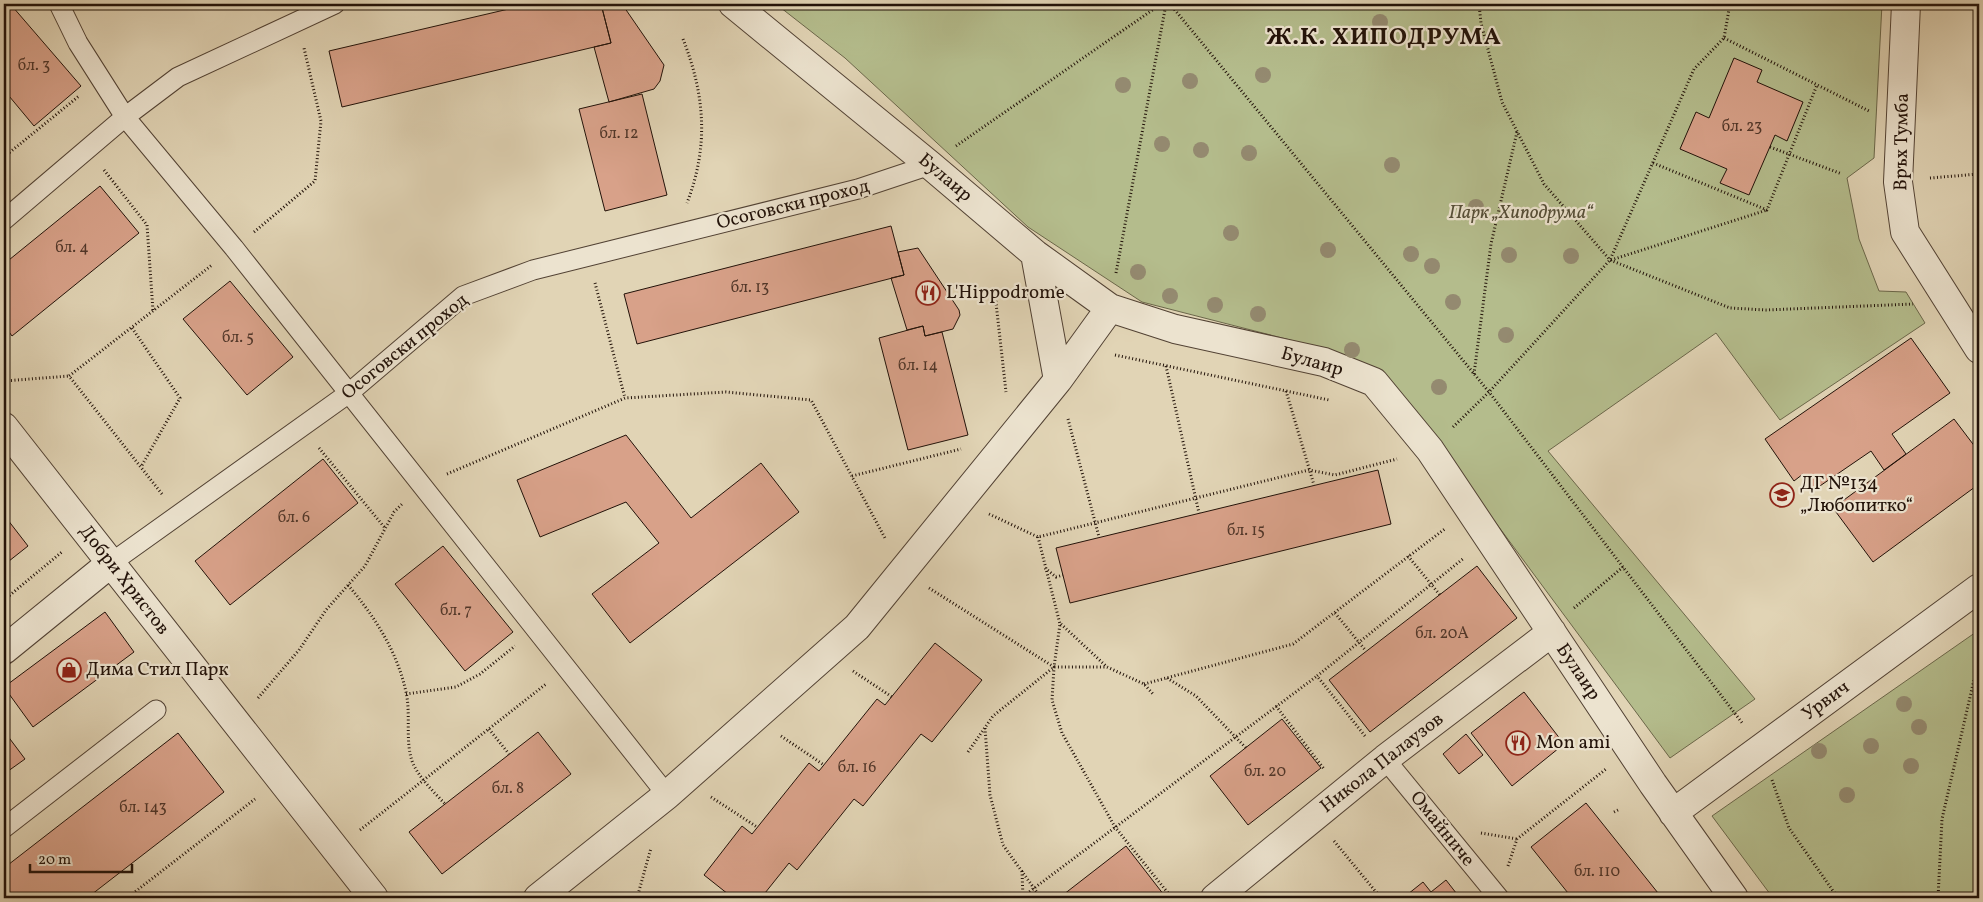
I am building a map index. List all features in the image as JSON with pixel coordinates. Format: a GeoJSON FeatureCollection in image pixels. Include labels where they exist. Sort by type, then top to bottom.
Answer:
{"type":"FeatureCollection","features":[{"type":"Feature","properties":{"kind":"street","name":"Булаир"},"geometry":{"type":"LineString","coordinates":[[733,4],[930,164],[1034,254],[1110,308],[1175,329],[1324,362],[1374,382],[1430,450],[1673,813],[1734,898]]}},
{"type":"Feature","properties":{"kind":"street","name":"Връх Тумба"},"geometry":{"type":"LineString","coordinates":[[1906,4],[1898,182],[1905,232],[1948,303],[1979,349]]}},
{"type":"Feature","properties":{"kind":"street"},"geometry":{"type":"LineString","coordinates":[[1034,254],[1058,380]]}},
{"type":"Feature","properties":{"kind":"street"},"geometry":{"type":"LineString","coordinates":[[538,898],[675,788],[857,627],[1058,380],[1110,308]]}},
{"type":"Feature","properties":{"kind":"street","name":"Добри Христов"},"geometry":{"type":"LineString","coordinates":[[4,427],[374,898]]}},
{"type":"Feature","properties":{"kind":"street","name":"Осоговски проход"},"geometry":{"type":"LineString","coordinates":[[4,650],[111,563]]}},
{"type":"Feature","properties":{"kind":"street","name":"Урвич"},"geometry":{"type":"LineString","coordinates":[[1673,813],[1979,588]]}},
{"type":"Feature","properties":{"kind":"street","name":"Никола Палаузов"},"geometry":{"type":"LineString","coordinates":[[1215,898],[1385,759],[1552,632]]}},
{"type":"Feature","properties":{"kind":"lane"},"geometry":{"type":"LineString","coordinates":[[59,4],[78,43],[125,117],[234,248],[566,668],[675,788]]}},
{"type":"Feature","properties":{"kind":"lane"},"geometry":{"type":"LineString","coordinates":[[4,220],[125,117],[178,76],[335,4]]}},
{"type":"Feature","properties":{"kind":"lane","name":"Осоговски проход"},"geometry":{"type":"LineString","coordinates":[[111,563],[349,393],[462,296],[533,270],[858,189],[930,164]]}},
{"type":"Feature","properties":{"kind":"lane"},"geometry":{"type":"LineString","coordinates":[[4,828],[156,710]]}},
{"type":"Feature","properties":{"kind":"lane","name":"Омайниче"},"geometry":{"type":"LineString","coordinates":[[1385,759],[1499,898]]}},
{"type":"Feature","properties":{"kind":"path"},"geometry":{"type":"LineString","coordinates":[[930,164],[1161,4]]}},
{"type":"Feature","properties":{"kind":"path"},"geometry":{"type":"LineString","coordinates":[[1110,308],[1166,4]]}},
{"type":"Feature","properties":{"kind":"path"},"geometry":{"type":"LineString","coordinates":[[1170,4],[1488,392],[1762,748],[1789,828],[1838,898]]}},
{"type":"Feature","properties":{"kind":"path"},"geometry":{"type":"LineString","coordinates":[[1479,4],[1480,23],[1502,102],[1544,184],[1610,260],[1730,308],[1766,310],[1948,303]]}},
{"type":"Feature","properties":{"kind":"path"},"geometry":{"type":"LineString","coordinates":[[1430,450],[1488,392],[1610,260],[1694,68],[1724,38],[1730,4]]}},
{"type":"Feature","properties":{"kind":"path"},"geometry":{"type":"LineString","coordinates":[[4,381],[69,376],[234,248],[314,181],[321,121],[297,21]]}},
{"type":"Feature","properties":{"kind":"path"},"geometry":{"type":"LineString","coordinates":[[1724,38],[1901,127]]}},
{"type":"Feature","properties":{"kind":"path"},"geometry":{"type":"LineString","coordinates":[[658,239],[675,222],[687,203],[696,177],[700,152],[702,131],[699,84],[682,39]]}},
{"type":"Feature","properties":{"kind":"path"},"geometry":{"type":"LineString","coordinates":[[4,156],[101,79]]}},
{"type":"Feature","properties":{"kind":"path"},"geometry":{"type":"LineString","coordinates":[[1767,210],[1817,84]]}},
{"type":"Feature","properties":{"kind":"path"},"geometry":{"type":"LineString","coordinates":[[1474,375],[1491,244],[1517,131]]}},
{"type":"Feature","properties":{"kind":"path"},"geometry":{"type":"LineString","coordinates":[[1770,147],[1842,174]]}},
{"type":"Feature","properties":{"kind":"path"},"geometry":{"type":"LineString","coordinates":[[88,150],[147,225],[153,312]]}},
{"type":"Feature","properties":{"kind":"path"},"geometry":{"type":"LineString","coordinates":[[1653,163],[1767,210]]}},
{"type":"Feature","properties":{"kind":"path"},"geometry":{"type":"LineString","coordinates":[[1898,182],[1979,174]]}},
{"type":"Feature","properties":{"kind":"path"},"geometry":{"type":"LineString","coordinates":[[1610,260],[1767,210]]}},
{"type":"Feature","properties":{"kind":"path"},"geometry":{"type":"LineString","coordinates":[[588,256],[625,398]]}},
{"type":"Feature","properties":{"kind":"path"},"geometry":{"type":"LineString","coordinates":[[994,294],[1011,436]]}},
{"type":"Feature","properties":{"kind":"path"},"geometry":{"type":"LineString","coordinates":[[132,328],[180,398],[141,467]]}},
{"type":"Feature","properties":{"kind":"path"},"geometry":{"type":"LineString","coordinates":[[1081,348],[1334,402]]}},
{"type":"Feature","properties":{"kind":"path"},"geometry":{"type":"LineString","coordinates":[[1166,366],[1199,513]]}},
{"type":"Feature","properties":{"kind":"path"},"geometry":{"type":"LineString","coordinates":[[69,376],[179,515]]}},
{"type":"Feature","properties":{"kind":"path"},"geometry":{"type":"LineString","coordinates":[[1058,380],[1100,537]]}},
{"type":"Feature","properties":{"kind":"path"},"geometry":{"type":"LineString","coordinates":[[1286,391],[1314,485]]}},
{"type":"Feature","properties":{"kind":"path"},"geometry":{"type":"LineString","coordinates":[[236,723],[298,650],[326,610],[365,566],[394,512],[422,484],[625,398],[726,392],[811,400],[902,570],[1054,667],[1107,667]]}},
{"type":"Feature","properties":{"kind":"path"},"geometry":{"type":"LineString","coordinates":[[302,427],[385,528]]}},
{"type":"Feature","properties":{"kind":"path"},"geometry":{"type":"LineString","coordinates":[[852,476],[964,448]]}},
{"type":"Feature","properties":{"kind":"path"},"geometry":{"type":"LineString","coordinates":[[960,499],[1038,537],[1309,470],[1335,475],[1398,459]]}},
{"type":"Feature","properties":{"kind":"path"},"geometry":{"type":"LineString","coordinates":[[1144,684],[1293,644],[1470,510]]}},
{"type":"Feature","properties":{"kind":"path"},"geometry":{"type":"LineString","coordinates":[[4,600],[87,532]]}},
{"type":"Feature","properties":{"kind":"path"},"geometry":{"type":"LineString","coordinates":[[1038,537],[1060,624],[1052,700],[1062,733],[1115,827],[1172,898]]}},
{"type":"Feature","properties":{"kind":"path"},"geometry":{"type":"LineString","coordinates":[[1022,898],[1317,676],[1489,538]]}},
{"type":"Feature","properties":{"kind":"path"},"geometry":{"type":"LineString","coordinates":[[1408,556],[1440,595]]}},
{"type":"Feature","properties":{"kind":"path"},"geometry":{"type":"LineString","coordinates":[[1552,632],[1572,610],[1623,567]]}},
{"type":"Feature","properties":{"kind":"path"},"geometry":{"type":"LineString","coordinates":[[1045,568],[1056,577],[1063,575]]}},
{"type":"Feature","properties":{"kind":"path"},"geometry":{"type":"LineString","coordinates":[[348,585],[378,623],[397,660],[406,694],[412,762],[424,780],[445,804]]}},
{"type":"Feature","properties":{"kind":"path"},"geometry":{"type":"LineString","coordinates":[[1335,613],[1366,651]]}},
{"type":"Feature","properties":{"kind":"path"},"geometry":{"type":"LineString","coordinates":[[1060,624],[1107,667],[1144,684],[1153,694]]}},
{"type":"Feature","properties":{"kind":"path"},"geometry":{"type":"LineString","coordinates":[[406,694],[456,687],[480,674],[536,630]]}},
{"type":"Feature","properties":{"kind":"path"},"geometry":{"type":"LineString","coordinates":[[826,654],[892,697]]}},
{"type":"Feature","properties":{"kind":"path"},"geometry":{"type":"LineString","coordinates":[[1938,898],[1942,819],[1979,658]]}},
{"type":"Feature","properties":{"kind":"path"},"geometry":{"type":"LineString","coordinates":[[968,752],[993,716],[1054,667]]}},
{"type":"Feature","properties":{"kind":"path"},"geometry":{"type":"LineString","coordinates":[[336,849],[566,668]]}},
{"type":"Feature","properties":{"kind":"path"},"geometry":{"type":"LineString","coordinates":[[1317,676],[1385,759]]}},
{"type":"Feature","properties":{"kind":"path"},"geometry":{"type":"LineString","coordinates":[[1166,678],[1196,696],[1246,748]]}},
{"type":"Feature","properties":{"kind":"path"},"geometry":{"type":"LineString","coordinates":[[1276,706],[1343,794]]}},
{"type":"Feature","properties":{"kind":"path"},"geometry":{"type":"LineString","coordinates":[[754,718],[824,765]]}},
{"type":"Feature","properties":{"kind":"path"},"geometry":{"type":"LineString","coordinates":[[985,728],[992,804],[1003,845],[1042,898]]}},
{"type":"Feature","properties":{"kind":"path"},"geometry":{"type":"LineString","coordinates":[[489,729],[509,754]]}},
{"type":"Feature","properties":{"kind":"path"},"geometry":{"type":"LineString","coordinates":[[1517,839],[1631,751]]}},
{"type":"Feature","properties":{"kind":"path"},"geometry":{"type":"LineString","coordinates":[[127,898],[281,780]]}},
{"type":"Feature","properties":{"kind":"path"},"geometry":{"type":"LineString","coordinates":[[675,788],[757,827]]}},
{"type":"Feature","properties":{"kind":"path"},"geometry":{"type":"LineString","coordinates":[[1614,812],[1618,810]]}},
{"type":"Feature","properties":{"kind":"path"},"geometry":{"type":"LineString","coordinates":[[1314,816],[1381,898]]}},
{"type":"Feature","properties":{"kind":"path"},"geometry":{"type":"LineString","coordinates":[[1022,871],[1022,898]]}},
{"type":"Feature","properties":{"kind":"green space","name":"Парк „Хиподрума“"},"geometry":{"type":"Polygon","coordinates":[[[776,4],[1882,4],[1874,158],[1847,178],[1859,239],[1879,291],[1906,292],[1925,323],[1780,420],[1716,333],[1548,451],[1755,699],[1670,758],[1384,372],[1329,350],[1142,302],[1028,227],[845,58],[776,4]]]}},
{"type":"Feature","properties":{"kind":"green space"},"geometry":{"type":"Polygon","coordinates":[[[1979,630],[1979,898],[1773,898],[1712,816],[1979,630]]]}},
{"type":"Feature","properties":{"kind":"building"},"geometry":{"type":"Polygon","coordinates":[[[530,4],[601,4],[611,43],[342,107],[329,51],[530,4]]]}},
{"type":"Feature","properties":{"kind":"building"},"geometry":{"type":"Polygon","coordinates":[[[601,4],[622,4],[664,65],[660,81],[654,89],[609,102],[594,47],[611,43],[601,4]]]}},
{"type":"Feature","properties":{"kind":"building"},"geometry":{"type":"Polygon","coordinates":[[[12,6],[81,86],[34,126],[4,90],[4,13],[12,6]]]}},
{"type":"Feature","properties":{"kind":"building"},"geometry":{"type":"Polygon","coordinates":[[[1734,58],[1762,70],[1757,82],[1803,102],[1787,141],[1775,135],[1749,195],[1720,183],[1727,169],[1680,149],[1696,112],[1709,118],[1734,58]]]}},
{"type":"Feature","properties":{"kind":"building"},"geometry":{"type":"Polygon","coordinates":[[[642,94],[667,195],[605,211],[579,109],[642,94]]]}},
{"type":"Feature","properties":{"kind":"building"},"geometry":{"type":"Polygon","coordinates":[[[100,186],[139,233],[12,336],[4,325],[4,264],[100,186]]]}},
{"type":"Feature","properties":{"kind":"building"},"geometry":{"type":"Polygon","coordinates":[[[891,226],[904,275],[637,344],[624,294],[891,226]]]}},
{"type":"Feature","properties":{"kind":"building"},"geometry":{"type":"Polygon","coordinates":[[[918,248],[959,310],[960,315],[953,329],[925,336],[923,326],[907,330],[891,278],[904,275],[898,252],[918,248]]]}},
{"type":"Feature","properties":{"kind":"building"},"geometry":{"type":"Polygon","coordinates":[[[230,281],[293,357],[247,395],[183,319],[230,281]]]}},
{"type":"Feature","properties":{"kind":"building"},"geometry":{"type":"Polygon","coordinates":[[[923,326],[925,336],[942,332],[968,435],[908,450],[879,338],[923,326]]]}},
{"type":"Feature","properties":{"kind":"building"},"geometry":{"type":"Polygon","coordinates":[[[1911,338],[1950,393],[1892,434],[1906,454],[1884,470],[1871,451],[1814,490],[1803,474],[1794,481],[1765,439],[1911,338]]]}},
{"type":"Feature","properties":{"kind":"building"},"geometry":{"type":"Polygon","coordinates":[[[1954,419],[1979,452],[1979,484],[1873,562],[1833,508],[1954,419]]]}},
{"type":"Feature","properties":{"kind":"building"},"geometry":{"type":"Polygon","coordinates":[[[626,435],[691,518],[761,463],[799,512],[630,643],[592,594],[659,543],[626,502],[540,537],[517,480],[626,435]]]}},
{"type":"Feature","properties":{"kind":"building"},"geometry":{"type":"Polygon","coordinates":[[[323,459],[358,503],[230,605],[195,561],[323,459]]]}},
{"type":"Feature","properties":{"kind":"building"},"geometry":{"type":"Polygon","coordinates":[[[1378,470],[1391,524],[1070,603],[1056,548],[1378,470]]]}},
{"type":"Feature","properties":{"kind":"building"},"geometry":{"type":"Polygon","coordinates":[[[4,515],[28,546],[4,565],[4,515]]]}},
{"type":"Feature","properties":{"kind":"building"},"geometry":{"type":"Polygon","coordinates":[[[443,546],[513,632],[465,671],[395,584],[443,546]]]}},
{"type":"Feature","properties":{"kind":"building"},"geometry":{"type":"Polygon","coordinates":[[[1477,566],[1517,618],[1370,732],[1329,680],[1477,566]]]}},
{"type":"Feature","properties":{"kind":"building","name":"Дима Стил Парк"},"geometry":{"type":"Polygon","coordinates":[[[105,612],[134,652],[33,727],[4,687],[105,612]]]}},
{"type":"Feature","properties":{"kind":"building"},"geometry":{"type":"Polygon","coordinates":[[[935,643],[982,680],[932,742],[921,734],[863,806],[854,799],[797,870],[789,863],[761,898],[733,898],[704,875],[742,826],[752,834],[809,763],[819,771],[877,699],[885,705],[935,643]]]}},
{"type":"Feature","properties":{"kind":"building"},"geometry":{"type":"Polygon","coordinates":[[[1524,692],[1564,744],[1512,786],[1471,733],[1524,692]]]}},
{"type":"Feature","properties":{"kind":"building"},"geometry":{"type":"Polygon","coordinates":[[[1282,719],[1321,768],[1248,825],[1210,776],[1282,719]]]}},
{"type":"Feature","properties":{"kind":"building"},"geometry":{"type":"Polygon","coordinates":[[[4,731],[25,759],[4,774],[4,731]]]}},
{"type":"Feature","properties":{"kind":"building"},"geometry":{"type":"Polygon","coordinates":[[[538,732],[571,774],[442,874],[409,832],[538,732]]]}},
{"type":"Feature","properties":{"kind":"building"},"geometry":{"type":"Polygon","coordinates":[[[178,733],[224,792],[87,898],[4,898],[4,868],[178,733]]]}},
{"type":"Feature","properties":{"kind":"building"},"geometry":{"type":"Polygon","coordinates":[[[1466,734],[1483,755],[1459,774],[1443,754],[1466,734]]]}},
{"type":"Feature","properties":{"kind":"building"},"geometry":{"type":"Polygon","coordinates":[[[1586,803],[1662,898],[1572,898],[1531,847],[1586,803]]]}},
{"type":"Feature","properties":{"kind":"building"},"geometry":{"type":"Polygon","coordinates":[[[1126,846],[1164,895],[1159,898],[1059,898],[1126,846]]]}},
{"type":"Feature","properties":{"kind":"building"},"geometry":{"type":"Polygon","coordinates":[[[1446,880],[1460,898],[1403,898],[1423,882],[1431,892],[1446,880]]]}},
{"type":"Feature","properties":{"kind":"place","name":"L'Hippodrome"},"geometry":{"type":"Point","coordinates":[928,293]}},
{"type":"Feature","properties":{"kind":"place","name":"ДГ №134 „Любопитко“"},"geometry":{"type":"Point","coordinates":[1782,495]}},
{"type":"Feature","properties":{"kind":"place","name":"Дима Стил Парк"},"geometry":{"type":"Point","coordinates":[69,670]}},
{"type":"Feature","properties":{"kind":"place","name":"Mon ami"},"geometry":{"type":"Point","coordinates":[1518,743]}},
{"type":"Feature","properties":{"kind":"district","name":"Ж.К. ХИПОДРУМА"},"geometry":{"type":"Point","coordinates":[1384,38]}}]}
